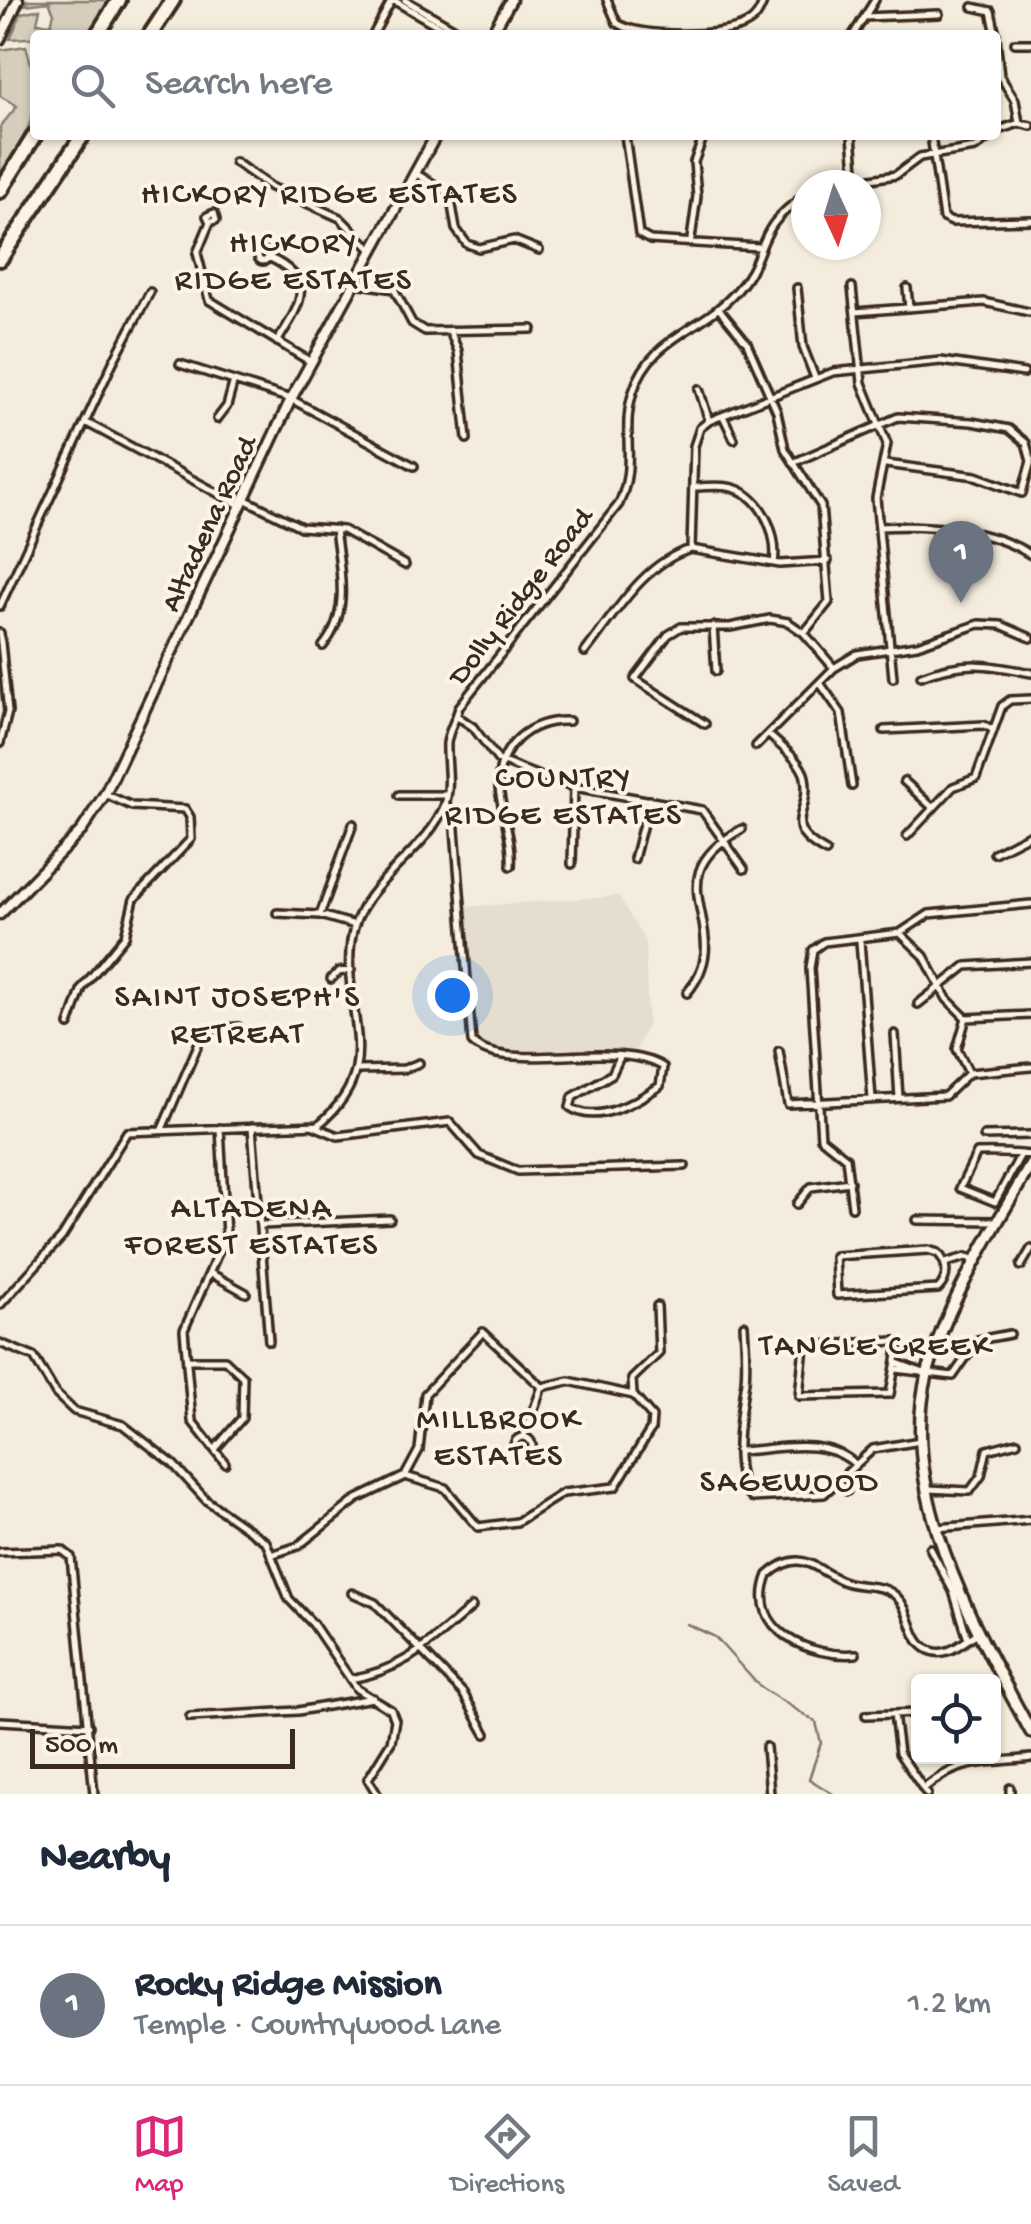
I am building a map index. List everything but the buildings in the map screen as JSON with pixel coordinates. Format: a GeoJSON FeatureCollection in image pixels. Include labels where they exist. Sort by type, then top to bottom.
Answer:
{"type":"FeatureCollection","features":[{"type":"Feature","properties":{"kind":"highway"},"geometry":{"type":"LineString","coordinates":[[100,30],[119,0]]}},
{"type":"Feature","properties":{"kind":"highway"},"geometry":{"type":"LineString","coordinates":[[153,30],[174,0]]}},
{"type":"Feature","properties":{"kind":"highway"},"geometry":{"type":"LineString","coordinates":[[0,191],[32,140]]}},
{"type":"Feature","properties":{"kind":"highway"},"geometry":{"type":"LineString","coordinates":[[0,259],[80,140]]}},
{"type":"Feature","properties":{"kind":"main road"},"geometry":{"type":"LineString","coordinates":[[1031,1164],[999,1221],[926,1373],[920,1441],[936,1528],[978,1633],[1031,1732]]}},
{"type":"Feature","properties":{"kind":"street"},"geometry":{"type":"LineString","coordinates":[[0,39],[18,0]]}},
{"type":"Feature","properties":{"kind":"street"},"geometry":{"type":"LineString","coordinates":[[375,30],[393,0],[421,12]]}},
{"type":"Feature","properties":{"kind":"street"},"geometry":{"type":"LineString","coordinates":[[405,0],[452,30]]}},
{"type":"Feature","properties":{"kind":"street"},"geometry":{"type":"LineString","coordinates":[[494,30],[511,0]]}},
{"type":"Feature","properties":{"kind":"street"},"geometry":{"type":"LineString","coordinates":[[607,0],[617,23],[635,30]]}},
{"type":"Feature","properties":{"kind":"street"},"geometry":{"type":"LineString","coordinates":[[709,30],[740,28],[757,16],[764,0]]}},
{"type":"Feature","properties":{"kind":"street"},"geometry":{"type":"LineString","coordinates":[[855,30],[875,0]]}},
{"type":"Feature","properties":{"kind":"street"},"geometry":{"type":"LineString","coordinates":[[973,7],[991,11],[995,30]]}},
{"type":"Feature","properties":{"kind":"street"},"geometry":{"type":"LineString","coordinates":[[864,17],[939,14]]}},
{"type":"Feature","properties":{"kind":"street"},"geometry":{"type":"LineString","coordinates":[[1016,44],[1031,43]]}},
{"type":"Feature","properties":{"kind":"street"},"geometry":{"type":"LineString","coordinates":[[1001,80],[1016,100],[1019,123]]}},
{"type":"Feature","properties":{"kind":"street"},"geometry":{"type":"LineString","coordinates":[[1001,130],[1019,123],[1031,126]]}},
{"type":"Feature","properties":{"kind":"street","name":"Altadena Road"},"geometry":{"type":"LineString","coordinates":[[0,914],[82,830],[105,794],[240,501],[311,362],[433,140]]}},
{"type":"Feature","properties":{"kind":"street"},"geometry":{"type":"LineString","coordinates":[[626,140],[639,234],[650,240],[759,247]]}},
{"type":"Feature","properties":{"kind":"street"},"geometry":{"type":"LineString","coordinates":[[690,240],[698,196],[694,162],[702,140]]}},
{"type":"Feature","properties":{"kind":"street"},"geometry":{"type":"LineString","coordinates":[[852,140],[855,170]]}},
{"type":"Feature","properties":{"kind":"street"},"geometry":{"type":"LineString","coordinates":[[933,140],[939,210],[948,221],[1031,220]]}},
{"type":"Feature","properties":{"kind":"street"},"geometry":{"type":"LineString","coordinates":[[881,178],[896,175],[920,157],[975,148],[985,140]]}},
{"type":"Feature","properties":{"kind":"street"},"geometry":{"type":"LineString","coordinates":[[235,162],[272,187],[340,218],[372,250]]}},
{"type":"Feature","properties":{"kind":"street"},"geometry":{"type":"LineString","coordinates":[[415,173],[450,194],[456,229],[466,244],[488,247],[514,240],[539,250]]}},
{"type":"Feature","properties":{"kind":"street","name":"Dolly Ridge Road"},"geometry":{"type":"LineString","coordinates":[[445,803],[448,737],[457,716],[471,692],[619,504],[631,472],[628,412],[650,357],[718,309],[739,289],[774,218],[791,206]]}},
{"type":"Feature","properties":{"kind":"street"},"geometry":{"type":"LineString","coordinates":[[210,222],[197,254],[209,300],[311,362]]}},
{"type":"Feature","properties":{"kind":"street"},"geometry":{"type":"LineString","coordinates":[[268,257],[294,272],[301,289],[296,309],[277,342]]}},
{"type":"Feature","properties":{"kind":"street"},"geometry":{"type":"LineString","coordinates":[[355,283],[388,286],[400,295],[412,323],[424,331],[532,329]]}},
{"type":"Feature","properties":{"kind":"street"},"geometry":{"type":"LineString","coordinates":[[852,287],[865,395],[886,444],[886,464],[876,498],[892,678]]}},
{"type":"Feature","properties":{"kind":"street"},"geometry":{"type":"LineString","coordinates":[[797,288],[803,347],[815,378]]}},
{"type":"Feature","properties":{"kind":"street"},"geometry":{"type":"LineString","coordinates":[[907,288],[909,308]]}},
{"type":"Feature","properties":{"kind":"street"},"geometry":{"type":"LineString","coordinates":[[0,606],[150,292]]}},
{"type":"Feature","properties":{"kind":"street"},"geometry":{"type":"LineString","coordinates":[[855,312],[984,302],[1029,312]]}},
{"type":"Feature","properties":{"kind":"street"},"geometry":{"type":"LineString","coordinates":[[718,309],[748,342],[771,397],[786,449],[820,506],[829,602],[804,633]]}},
{"type":"Feature","properties":{"kind":"street"},"geometry":{"type":"LineString","coordinates":[[450,332],[458,351],[467,439]]}},
{"type":"Feature","properties":{"kind":"street"},"geometry":{"type":"LineString","coordinates":[[691,549],[694,440],[709,421],[815,378],[860,370],[942,361],[1024,373]]}},
{"type":"Feature","properties":{"kind":"street"},"geometry":{"type":"LineString","coordinates":[[180,364],[291,400],[414,466]]}},
{"type":"Feature","properties":{"kind":"street"},"geometry":{"type":"LineString","coordinates":[[217,419],[227,406],[233,384]]}},
{"type":"Feature","properties":{"kind":"street"},"geometry":{"type":"LineString","coordinates":[[699,389],[709,421]]}},
{"type":"Feature","properties":{"kind":"street"},"geometry":{"type":"LineString","coordinates":[[723,416],[734,439]]}},
{"type":"Feature","properties":{"kind":"street"},"geometry":{"type":"LineString","coordinates":[[794,462],[898,417],[972,422],[1008,429],[1026,443],[1031,460],[1022,493],[976,476],[886,464]]}},
{"type":"Feature","properties":{"kind":"street"},"geometry":{"type":"LineString","coordinates":[[85,422],[240,501],[301,527],[335,529],[406,565]]}},
{"type":"Feature","properties":{"kind":"street"},"geometry":{"type":"LineString","coordinates":[[694,487],[728,487],[751,499],[776,536],[774,563]]}},
{"type":"Feature","properties":{"kind":"street"},"geometry":{"type":"LineString","coordinates":[[878,527],[968,532],[1031,555]]}},
{"type":"Feature","properties":{"kind":"street"},"geometry":{"type":"LineString","coordinates":[[323,646],[336,631],[344,600],[335,529]]}},
{"type":"Feature","properties":{"kind":"street"},"geometry":{"type":"LineString","coordinates":[[940,571],[947,530]]}},
{"type":"Feature","properties":{"kind":"street"},"geometry":{"type":"LineString","coordinates":[[584,652],[654,567],[691,549],[774,563],[828,561]]}},
{"type":"Feature","properties":{"kind":"street"},"geometry":{"type":"LineString","coordinates":[[705,724],[635,679],[668,634],[681,626],[770,619],[804,633],[834,668]]}},
{"type":"Feature","properties":{"kind":"street"},"geometry":{"type":"LineString","coordinates":[[756,746],[834,668],[857,654],[890,650],[987,623],[1031,638]]}},
{"type":"Feature","properties":{"kind":"street"},"geometry":{"type":"LineString","coordinates":[[713,626],[716,671]]}},
{"type":"Feature","properties":{"kind":"street"},"geometry":{"type":"LineString","coordinates":[[0,633],[8,712],[0,743]]}},
{"type":"Feature","properties":{"kind":"street"},"geometry":{"type":"LineString","coordinates":[[921,676],[944,668],[989,663],[1031,674]]}},
{"type":"Feature","properties":{"kind":"street"},"geometry":{"type":"LineString","coordinates":[[820,683],[840,713],[852,786]]}},
{"type":"Feature","properties":{"kind":"street"},"geometry":{"type":"LineString","coordinates":[[907,836],[953,787],[976,778],[1002,706],[1010,700],[1031,699]]}},
{"type":"Feature","properties":{"kind":"street"},"geometry":{"type":"LineString","coordinates":[[457,716],[473,726],[492,754],[505,762],[574,787],[702,810],[744,869]]}},
{"type":"Feature","properties":{"kind":"street"},"geometry":{"type":"LineString","coordinates":[[511,866],[499,788],[505,762],[524,730],[538,723],[568,721]]}},
{"type":"Feature","properties":{"kind":"street"},"geometry":{"type":"LineString","coordinates":[[884,730],[984,725],[992,729]]}},
{"type":"Feature","properties":{"kind":"street"},"geometry":{"type":"LineString","coordinates":[[768,734],[802,770],[805,786],[799,825],[806,839],[826,852]]}},
{"type":"Feature","properties":{"kind":"street"},"geometry":{"type":"LineString","coordinates":[[904,782],[932,807]]}},
{"type":"Feature","properties":{"kind":"street"},"geometry":{"type":"LineString","coordinates":[[572,864],[574,787]]}},
{"type":"Feature","properties":{"kind":"street"},"geometry":{"type":"LineString","coordinates":[[69,1025],[82,988],[125,936],[134,899],[191,839],[190,817],[185,809],[132,806],[105,794]]}},
{"type":"Feature","properties":{"kind":"street"},"geometry":{"type":"LineString","coordinates":[[399,795],[446,795]]}},
{"type":"Feature","properties":{"kind":"street"},"geometry":{"type":"LineString","coordinates":[[634,859],[649,800]]}},
{"type":"Feature","properties":{"kind":"street"},"geometry":{"type":"LineString","coordinates":[[312,1126],[339,1108],[358,1070],[351,970],[355,925],[372,894],[445,803],[454,817],[468,1030],[472,1042],[481,1050],[498,1054],[620,1057],[663,1067],[660,1086],[624,1108],[574,1110],[572,1097],[612,1074],[620,1057]]}},
{"type":"Feature","properties":{"kind":"street"},"geometry":{"type":"LineString","coordinates":[[320,915],[354,824]]}},
{"type":"Feature","properties":{"kind":"street"},"geometry":{"type":"LineString","coordinates":[[686,993],[708,951],[699,912],[698,875],[706,852],[742,829]]}},
{"type":"Feature","properties":{"kind":"street"},"geometry":{"type":"LineString","coordinates":[[994,853],[1031,834]]}},
{"type":"Feature","properties":{"kind":"street"},"geometry":{"type":"LineString","coordinates":[[852,1207],[846,1158],[821,1138],[810,955],[824,942],[860,941],[900,933],[929,914],[1031,904]]}},
{"type":"Feature","properties":{"kind":"street"},"geometry":{"type":"LineString","coordinates":[[278,913],[320,915],[355,925]]}},
{"type":"Feature","properties":{"kind":"street"},"geometry":{"type":"LineString","coordinates":[[900,933],[924,956],[953,1008],[966,1018],[1031,1014]]}},
{"type":"Feature","properties":{"kind":"street"},"geometry":{"type":"LineString","coordinates":[[860,941],[872,1099]]}},
{"type":"Feature","properties":{"kind":"street"},"geometry":{"type":"LineString","coordinates":[[918,1004],[966,966],[1031,962]]}},
{"type":"Feature","properties":{"kind":"street"},"geometry":{"type":"LineString","coordinates":[[331,979],[351,970]]}},
{"type":"Feature","properties":{"kind":"street"},"geometry":{"type":"LineString","coordinates":[[966,1018],[957,1049],[969,1073]]}},
{"type":"Feature","properties":{"kind":"street"},"geometry":{"type":"LineString","coordinates":[[162,1130],[201,1038],[216,1029],[238,1026]]}},
{"type":"Feature","properties":{"kind":"street"},"geometry":{"type":"LineString","coordinates":[[895,1034],[899,1098]]}},
{"type":"Feature","properties":{"kind":"street"},"geometry":{"type":"LineString","coordinates":[[779,1051],[788,1104],[950,1094],[969,1073],[1031,1066]]}},
{"type":"Feature","properties":{"kind":"street"},"geometry":{"type":"LineString","coordinates":[[358,1070],[404,1070],[418,1063]]}},
{"type":"Feature","properties":{"kind":"street"},"geometry":{"type":"LineString","coordinates":[[0,1304],[62,1237],[122,1136],[162,1130],[312,1126],[338,1136],[450,1122],[479,1155],[518,1170],[684,1166]]}},
{"type":"Feature","properties":{"kind":"street"},"geometry":{"type":"LineString","coordinates":[[252,1127],[269,1341]]}},
{"type":"Feature","properties":{"kind":"street"},"geometry":{"type":"LineString","coordinates":[[220,1128],[226,1235],[186,1320],[192,1421],[224,1463]]}},
{"type":"Feature","properties":{"kind":"street"},"geometry":{"type":"LineString","coordinates":[[984,1136],[1031,1136]]}},
{"type":"Feature","properties":{"kind":"street"},"geometry":{"type":"LineString","coordinates":[[1021,1154],[995,1202],[960,1188],[977,1153],[1021,1154],[1031,1155]]}},
{"type":"Feature","properties":{"kind":"street"},"geometry":{"type":"LineString","coordinates":[[796,1204],[812,1188],[850,1182]]}},
{"type":"Feature","properties":{"kind":"street"},"geometry":{"type":"LineString","coordinates":[[1021,1182],[1031,1188]]}},
{"type":"Feature","properties":{"kind":"street"},"geometry":{"type":"LineString","coordinates":[[262,1225],[390,1219]]}},
{"type":"Feature","properties":{"kind":"street"},"geometry":{"type":"LineString","coordinates":[[917,1220],[999,1221]]}},
{"type":"Feature","properties":{"kind":"street"},"geometry":{"type":"LineString","coordinates":[[1021,1266],[1031,1249]]}},
{"type":"Feature","properties":{"kind":"street"},"geometry":{"type":"LineString","coordinates":[[928,1250],[938,1253],[945,1263],[945,1281],[934,1290],[837,1295],[835,1256],[928,1250]]}},
{"type":"Feature","properties":{"kind":"street"},"geometry":{"type":"LineString","coordinates":[[945,1263],[966,1257],[979,1261]]}},
{"type":"Feature","properties":{"kind":"street"},"geometry":{"type":"LineString","coordinates":[[210,1274],[246,1293]]}},
{"type":"Feature","properties":{"kind":"street"},"geometry":{"type":"LineString","coordinates":[[634,1395],[634,1373],[659,1353],[657,1306]]}},
{"type":"Feature","properties":{"kind":"street"},"geometry":{"type":"LineString","coordinates":[[744,1325],[746,1379],[739,1412],[740,1451],[742,1486],[752,1498],[814,1496],[839,1483],[883,1445],[920,1441]]}},
{"type":"Feature","properties":{"kind":"street"},"geometry":{"type":"LineString","coordinates":[[274,1554],[298,1546],[357,1500],[404,1476],[419,1450],[425,1394],[474,1338],[487,1331],[542,1387]]}},
{"type":"Feature","properties":{"kind":"street"},"geometry":{"type":"LineString","coordinates":[[896,1366],[953,1376],[978,1340],[1010,1334]]}},
{"type":"Feature","properties":{"kind":"street"},"geometry":{"type":"LineString","coordinates":[[898,1341],[896,1366],[890,1394],[799,1396],[806,1345],[898,1341]]}},
{"type":"Feature","properties":{"kind":"street"},"geometry":{"type":"LineString","coordinates":[[0,1343],[34,1357],[56,1394],[74,1412],[133,1432],[206,1500],[260,1536],[274,1554],[289,1599],[313,1624],[350,1679],[392,1710],[392,1742],[368,1778],[377,1794]]}},
{"type":"Feature","properties":{"kind":"street"},"geometry":{"type":"LineString","coordinates":[[188,1360],[225,1360],[243,1377],[246,1405],[242,1418],[216,1448]]}},
{"type":"Feature","properties":{"kind":"street"},"geometry":{"type":"LineString","coordinates":[[404,1476],[444,1488],[478,1527],[517,1522],[562,1492],[608,1490],[626,1475],[651,1429],[647,1406],[634,1395],[570,1381],[542,1387]]}},
{"type":"Feature","properties":{"kind":"street"},"geometry":{"type":"LineString","coordinates":[[524,1435],[542,1387]]}},
{"type":"Feature","properties":{"kind":"street"},"geometry":{"type":"LineString","coordinates":[[928,1490],[970,1491],[981,1476],[986,1450],[1018,1442]]}},
{"type":"Feature","properties":{"kind":"street"},"geometry":{"type":"LineString","coordinates":[[740,1451],[824,1447],[838,1450],[856,1465]]}},
{"type":"Feature","properties":{"kind":"street"},"geometry":{"type":"LineString","coordinates":[[839,1483],[846,1490]]}},
{"type":"Feature","properties":{"kind":"street"},"geometry":{"type":"LineString","coordinates":[[936,1528],[1031,1520]]}},
{"type":"Feature","properties":{"kind":"street"},"geometry":{"type":"LineString","coordinates":[[930,1548],[953,1592],[968,1639]]}},
{"type":"Feature","properties":{"kind":"street"},"geometry":{"type":"LineString","coordinates":[[0,1552],[62,1550],[71,1557],[94,1794]]}},
{"type":"Feature","properties":{"kind":"street"},"geometry":{"type":"LineString","coordinates":[[856,1654],[820,1655],[774,1627],[764,1608],[762,1590],[772,1571],[792,1562],[810,1562],[842,1581],[892,1592],[906,1609],[919,1642],[931,1651],[946,1652],[978,1633]]}},
{"type":"Feature","properties":{"kind":"street"},"geometry":{"type":"LineString","coordinates":[[352,1593],[375,1604],[462,1693],[486,1734]]}},
{"type":"Feature","properties":{"kind":"street"},"geometry":{"type":"LineString","coordinates":[[350,1679],[394,1670],[472,1608]]}},
{"type":"Feature","properties":{"kind":"street"},"geometry":{"type":"LineString","coordinates":[[190,1717],[298,1711],[373,1698]]}},
{"type":"Feature","properties":{"kind":"street"},"geometry":{"type":"LineString","coordinates":[[866,1715],[911,1713]]}},
{"type":"Feature","properties":{"kind":"street"},"geometry":{"type":"LineString","coordinates":[[894,1714],[899,1754],[925,1792],[957,1766],[999,1758],[1031,1758]]}},
{"type":"Feature","properties":{"kind":"street"},"geometry":{"type":"LineString","coordinates":[[0,1721],[89,1726]]}},
{"type":"Feature","properties":{"kind":"street"},"geometry":{"type":"LineString","coordinates":[[766,1746],[770,1794]]}},
{"type":"Feature","properties":{"kind":"shaded area"},"geometry":{"type":"Polygon","coordinates":[[[27,0],[110,0],[91,30],[30,30],[30,38],[10,39],[21,13],[40,9],[37,23],[51,24],[54,13],[49,2],[25,5],[27,0]]]}},
{"type":"Feature","properties":{"kind":"shaded area"},"geometry":{"type":"Polygon","coordinates":[[[26,46],[30,60],[30,122],[0,176],[0,127],[17,106],[0,96],[0,50],[26,46]]]}},
{"type":"Feature","properties":{"kind":"shaded area"},"geometry":{"type":"Polygon","coordinates":[[[619,896],[645,942],[648,1023],[636,1050],[489,1050],[478,1044],[463,907],[619,896]]]}},
{"type":"Feature","properties":{"kind":"waterway"},"geometry":{"type":"LineString","coordinates":[[687,1624],[715,1637],[760,1687],[816,1722],[821,1743],[809,1779],[833,1794]]}},
{"type":"Feature","properties":{"kind":"place","name":"Rocky Ridge Mission"},"geometry":{"type":"Point","coordinates":[961,603]}},
{"type":"Feature","properties":{"kind":"district","name":"HICKORY RIDGE ESTATES"},"geometry":{"type":"Point","coordinates":[330,191]}},
{"type":"Feature","properties":{"kind":"district","name":"HICKORY RIDGE ESTATES"},"geometry":{"type":"Point","coordinates":[294,258]}},
{"type":"Feature","properties":{"kind":"district","name":"COUNTRY RIDGE ESTATES"},"geometry":{"type":"Point","coordinates":[564,794]}},
{"type":"Feature","properties":{"kind":"district","name":"SAINT JOSEPH'S RETREAT"},"geometry":{"type":"Point","coordinates":[238,1012]}},
{"type":"Feature","properties":{"kind":"district","name":"ALTADENA FOREST ESTATES"},"geometry":{"type":"Point","coordinates":[252,1224]}},
{"type":"Feature","properties":{"kind":"district","name":"TANGLE CREEK"},"geometry":{"type":"Point","coordinates":[876,1343]}},
{"type":"Feature","properties":{"kind":"district","name":"MILLBROOK ESTATES"},"geometry":{"type":"Point","coordinates":[499,1434]}},
{"type":"Feature","properties":{"kind":"district","name":"SAGEWOOD"},"geometry":{"type":"Point","coordinates":[790,1479]}}]}
